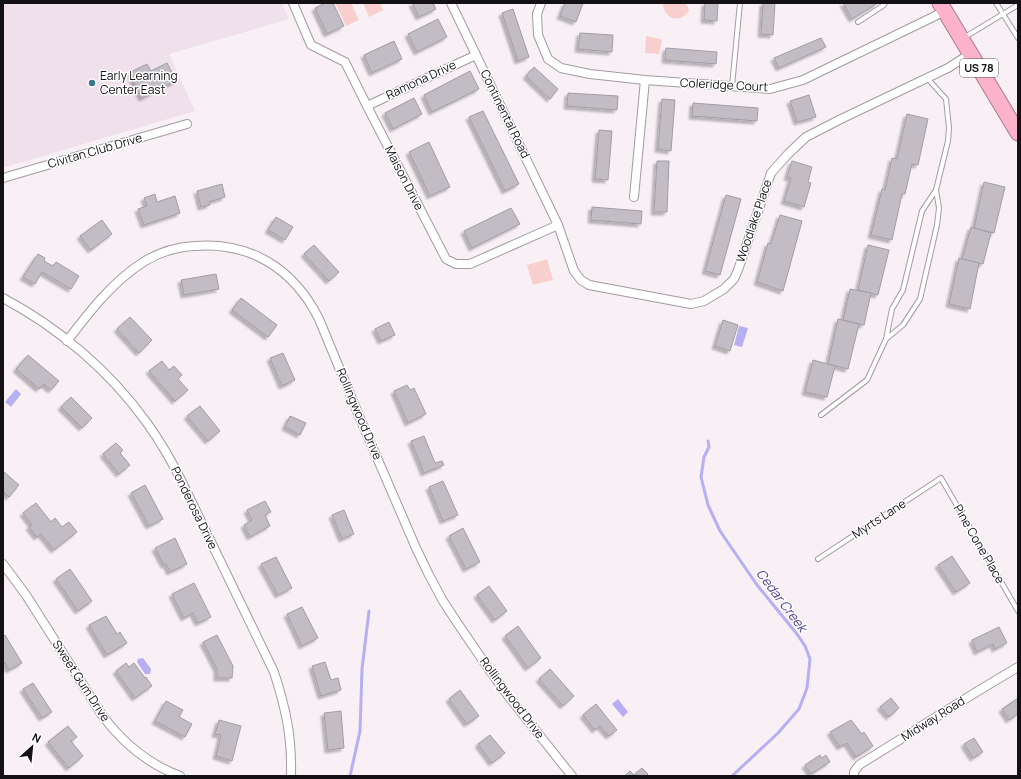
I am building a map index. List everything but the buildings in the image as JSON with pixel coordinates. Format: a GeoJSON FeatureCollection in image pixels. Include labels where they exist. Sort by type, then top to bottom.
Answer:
{"type":"FeatureCollection","features":[{"type":"Feature","properties":{"kind":"highway","name":"US 78"},"geometry":{"type":"LineString","coordinates":[[942,7],[1018,132]]}},
{"type":"Feature","properties":{"kind":"street","name":"Maison Drive"},"geometry":{"type":"LineString","coordinates":[[293,3],[311,44],[345,62],[446,259],[456,264],[470,264],[558,225]]}},
{"type":"Feature","properties":{"kind":"street","name":"Continental Road"},"geometry":{"type":"LineString","coordinates":[[451,3],[558,225]]}},
{"type":"Feature","properties":{"kind":"street","name":"Coleridge Court"},"geometry":{"type":"LineString","coordinates":[[541,3],[537,14],[538,35],[548,59],[561,68],[590,74],[644,80],[770,89],[803,80],[931,18],[942,7]]}},
{"type":"Feature","properties":{"kind":"street","name":"Woodlake Place"},"geometry":{"type":"LineString","coordinates":[[558,225],[574,271],[581,280],[589,285],[691,304],[704,301],[724,289],[734,279],[771,173],[806,137],[948,68],[970,54]]}},
{"type":"Feature","properties":{"kind":"street","name":"Ramona Drive"},"geometry":{"type":"LineString","coordinates":[[367,106],[476,55]]}},
{"type":"Feature","properties":{"kind":"street"},"geometry":{"type":"LineString","coordinates":[[634,197],[644,80]]}},
{"type":"Feature","properties":{"kind":"street","name":"Civitan Club Drive"},"geometry":{"type":"LineString","coordinates":[[3,178],[186,124]]}},
{"type":"Feature","properties":{"kind":"street","name":"Rollingwood Drive"},"geometry":{"type":"LineString","coordinates":[[67,341],[97,303],[114,285],[146,260],[164,252],[189,246],[224,246],[243,250],[258,256],[282,271],[304,294],[319,319],[416,548],[443,601],[509,697],[572,776]]}},
{"type":"Feature","properties":{"kind":"street","name":"Ponderosa Drive"},"geometry":{"type":"LineString","coordinates":[[3,298],[35,317],[87,356],[104,372],[134,406],[158,439],[181,480],[274,672],[282,695],[287,719],[290,740],[291,776]]}},
{"type":"Feature","properties":{"kind":"street","name":"Sweet Gum Drive"},"geometry":{"type":"LineString","coordinates":[[3,564],[26,595],[111,728],[146,758],[180,776]]}},
{"type":"Feature","properties":{"kind":"street","name":"Midway Road"},"geometry":{"type":"LineString","coordinates":[[854,776],[854,772],[859,765],[1018,667]]}},
{"type":"Feature","properties":{"kind":"lane"},"geometry":{"type":"LineString","coordinates":[[732,86],[740,3]]}},
{"type":"Feature","properties":{"kind":"lane"},"geometry":{"type":"LineString","coordinates":[[858,22],[885,3]]}},
{"type":"Feature","properties":{"kind":"lane"},"geometry":{"type":"LineString","coordinates":[[996,3],[1018,38]]}},
{"type":"Feature","properties":{"kind":"lane"},"geometry":{"type":"LineString","coordinates":[[962,40],[1018,5]]}},
{"type":"Feature","properties":{"kind":"lane"},"geometry":{"type":"LineString","coordinates":[[821,415],[868,380],[886,339],[892,309],[903,290],[922,211],[936,190],[948,141],[949,128],[946,99],[927,78]]}},
{"type":"Feature","properties":{"kind":"lane"},"geometry":{"type":"LineString","coordinates":[[886,339],[904,325],[920,299],[937,225],[939,208],[936,190]]}},
{"type":"Feature","properties":{"kind":"lane","name":"Myrts Lane"},"geometry":{"type":"LineString","coordinates":[[818,559],[941,478]]}},
{"type":"Feature","properties":{"kind":"lane","name":"Pine Cone Place"},"geometry":{"type":"LineString","coordinates":[[941,478],[1018,611]]}},
{"type":"Feature","properties":{"kind":"shaded area","name":"Early Learning Center East"},"geometry":{"type":"Polygon","coordinates":[[[3,3],[282,3],[289,19],[169,54],[195,111],[3,168],[3,3]]]}},
{"type":"Feature","properties":{"kind":"shaded area"},"geometry":{"type":"Polygon","coordinates":[[[335,3],[351,3],[359,20],[346,26],[335,3]]]}},
{"type":"Feature","properties":{"kind":"shaded area"},"geometry":{"type":"Polygon","coordinates":[[[363,3],[380,3],[383,10],[369,17],[363,3]]]}},
{"type":"Feature","properties":{"kind":"shaded area"},"geometry":{"type":"Polygon","coordinates":[[[663,3],[685,3],[689,11],[681,18],[672,18],[666,13],[663,3]]]}},
{"type":"Feature","properties":{"kind":"shaded area"},"geometry":{"type":"Polygon","coordinates":[[[646,36],[662,40],[659,54],[645,53],[646,36]]]}},
{"type":"Feature","properties":{"kind":"shaded area"},"geometry":{"type":"Polygon","coordinates":[[[547,259],[553,280],[533,285],[527,265],[547,259]]]}},
{"type":"Feature","properties":{"kind":"shaded area"},"geometry":{"type":"Polygon","coordinates":[[[739,326],[748,328],[742,347],[734,345],[739,326]]]}},
{"type":"Feature","properties":{"kind":"shaded area"},"geometry":{"type":"Polygon","coordinates":[[[16,389],[21,394],[11,407],[5,402],[16,389]]]}},
{"type":"Feature","properties":{"kind":"shaded area"},"geometry":{"type":"Polygon","coordinates":[[[143,658],[151,669],[150,674],[145,674],[137,662],[138,659],[143,658]]]}},
{"type":"Feature","properties":{"kind":"shaded area"},"geometry":{"type":"Polygon","coordinates":[[[618,699],[628,712],[623,717],[612,704],[618,699]]]}},
{"type":"Feature","properties":{"kind":"waterway","name":"Cedar Creek"},"geometry":{"type":"LineString","coordinates":[[708,441],[709,447],[704,457],[701,477],[708,505],[720,531],[757,585],[797,634],[805,646],[810,659],[807,688],[799,709],[778,733],[732,776]]}},
{"type":"Feature","properties":{"kind":"waterway"},"geometry":{"type":"LineString","coordinates":[[350,776],[360,731],[362,669],[369,611]]}},
{"type":"Feature","properties":{"kind":"place","name":"Early Learning Center East"},"geometry":{"type":"Point","coordinates":[92,83]}}]}
